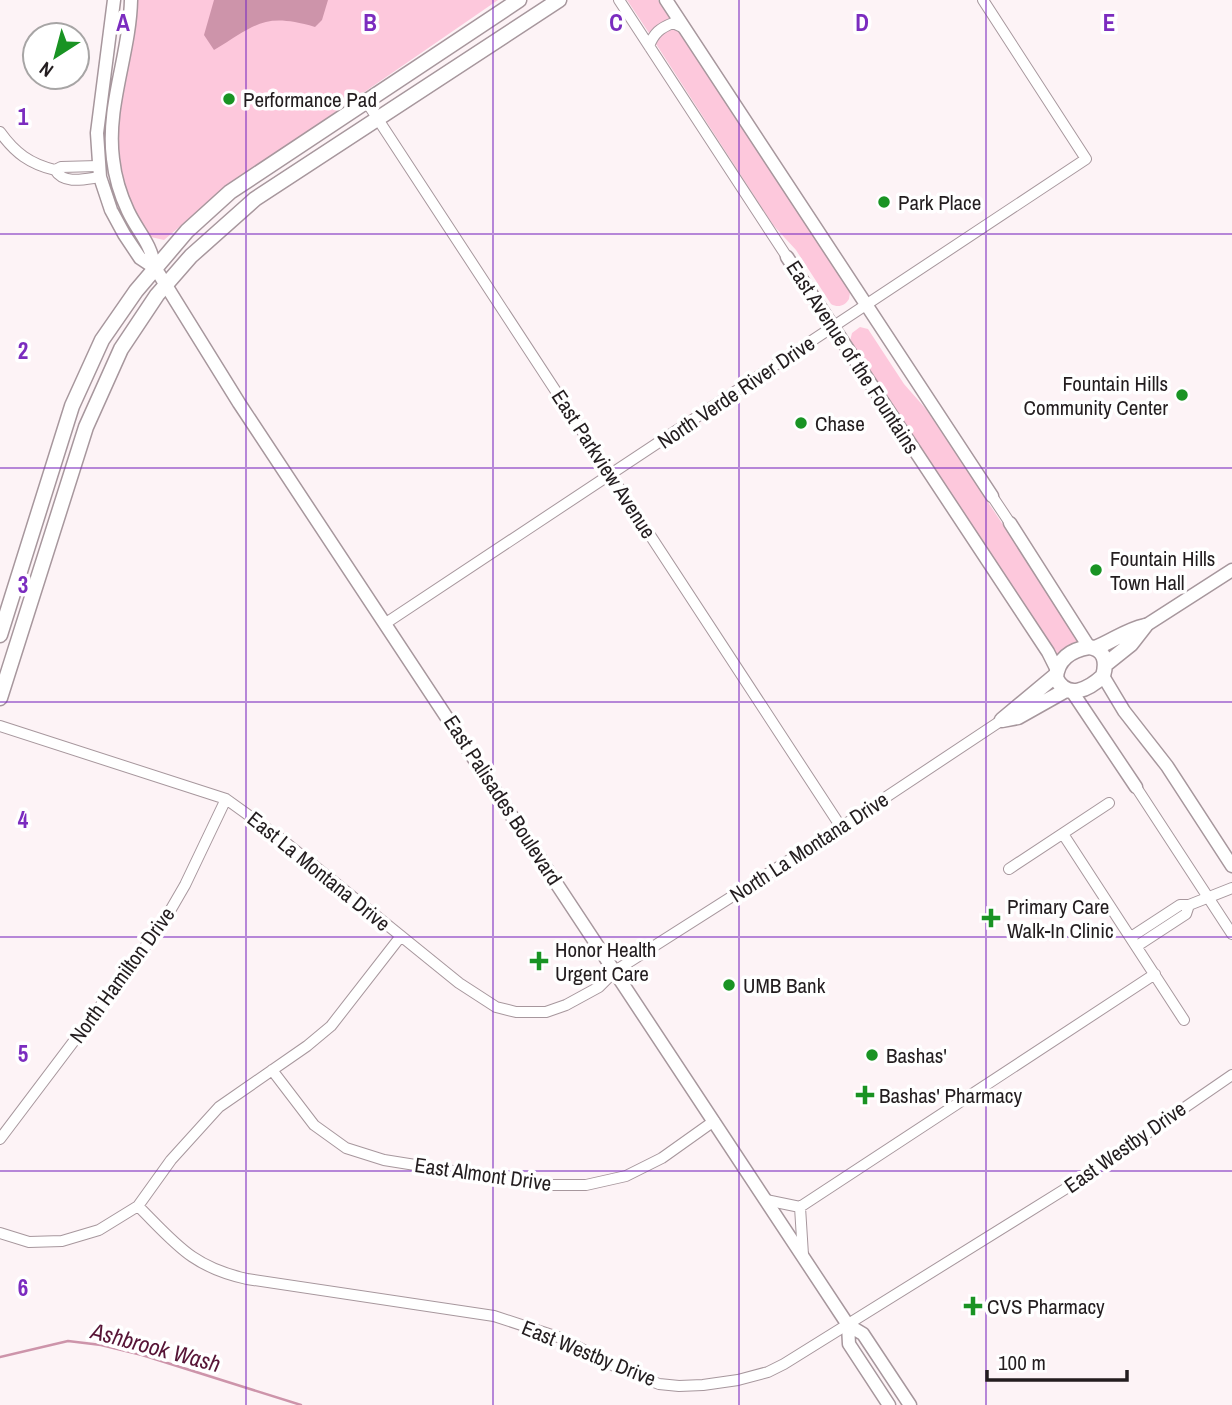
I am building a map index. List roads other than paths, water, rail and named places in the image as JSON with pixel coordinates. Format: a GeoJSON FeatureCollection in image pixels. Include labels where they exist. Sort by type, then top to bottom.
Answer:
{"type":"FeatureCollection","features":[{"type":"Feature","properties":{"kind":"main road"},"geometry":{"type":"LineString","coordinates":[[0,698],[86,427],[121,349],[187,230],[230,192],[519,0]]}},
{"type":"Feature","properties":{"kind":"main road"},"geometry":{"type":"LineString","coordinates":[[0,635],[58,445],[85,373],[124,307],[160,276],[200,248],[255,199],[559,0]]}},
{"type":"Feature","properties":{"kind":"main road"},"geometry":{"type":"LineString","coordinates":[[1145,626],[1093,685],[1069,692],[1059,685],[1056,671],[1068,654],[1077,649],[1111,642],[1128,629],[1145,626]]}},
{"type":"Feature","properties":{"kind":"main road"},"geometry":{"type":"LineString","coordinates":[[1092,647],[1102,654],[1104,670]]}},
{"type":"Feature","properties":{"kind":"main road","name":"North La Montana Drive"},"geometry":{"type":"LineString","coordinates":[[1002,720],[1056,671]]}},
{"type":"Feature","properties":{"kind":"main road","name":"North La Montana Drive"},"geometry":{"type":"LineString","coordinates":[[1002,720],[1018,717],[1069,692]]}},
{"type":"Feature","properties":{"kind":"street"},"geometry":{"type":"LineString","coordinates":[[114,0],[97,133],[99,172],[111,210],[124,234],[141,258],[160,276]]}},
{"type":"Feature","properties":{"kind":"street"},"geometry":{"type":"LineString","coordinates":[[131,0],[112,148],[119,190],[128,212],[151,249],[160,276]]}},
{"type":"Feature","properties":{"kind":"street","name":"East Avenue of the Fountains"},"geometry":{"type":"LineString","coordinates":[[619,0],[1048,652],[1056,671]]}},
{"type":"Feature","properties":{"kind":"street","name":"East Avenue of the Fountains"},"geometry":{"type":"LineString","coordinates":[[666,0],[1092,647]]}},
{"type":"Feature","properties":{"kind":"street","name":"North Verde River Drive"},"geometry":{"type":"LineString","coordinates":[[386,623],[1086,159],[983,0]]}},
{"type":"Feature","properties":{"kind":"street"},"geometry":{"type":"LineString","coordinates":[[649,46],[655,33],[663,27],[673,23],[685,29]]}},
{"type":"Feature","properties":{"kind":"street","name":"East Parkview Avenue"},"geometry":{"type":"LineString","coordinates":[[366,101],[841,827]]}},
{"type":"Feature","properties":{"kind":"street"},"geometry":{"type":"LineString","coordinates":[[0,132],[23,158],[40,167],[99,172]]}},
{"type":"Feature","properties":{"kind":"street","name":"East Palisades Boulevard"},"geometry":{"type":"LineString","coordinates":[[160,276],[239,403],[848,1325],[863,1334],[910,1405]]}},
{"type":"Feature","properties":{"kind":"street"},"geometry":{"type":"LineString","coordinates":[[1145,626],[1232,570]]}},
{"type":"Feature","properties":{"kind":"street"},"geometry":{"type":"LineString","coordinates":[[1104,670],[1124,711],[1167,766],[1232,866]]}},
{"type":"Feature","properties":{"kind":"street"},"geometry":{"type":"LineString","coordinates":[[1069,692],[1136,787],[1232,934]]}},
{"type":"Feature","properties":{"kind":"street","name":"North La Montana Drive"},"geometry":{"type":"LineString","coordinates":[[615,971],[841,827],[1002,720]]}},
{"type":"Feature","properties":{"kind":"street","name":"East La Montana Drive"},"geometry":{"type":"LineString","coordinates":[[0,726],[226,799],[280,838],[481,999],[496,1007],[516,1012],[546,1012],[566,1005],[599,987],[615,971]]}},
{"type":"Feature","properties":{"kind":"street","name":"North Hamilton Drive"},"geometry":{"type":"LineString","coordinates":[[0,1139],[163,923],[185,885],[226,799]]}},
{"type":"Feature","properties":{"kind":"street"},"geometry":{"type":"LineString","coordinates":[[1009,869],[1109,803]]}},
{"type":"Feature","properties":{"kind":"street"},"geometry":{"type":"LineString","coordinates":[[1063,834],[1184,1020]]}},
{"type":"Feature","properties":{"kind":"street"},"geometry":{"type":"LineString","coordinates":[[1134,941],[1164,922],[1180,905],[1189,905],[1232,888]]}},
{"type":"Feature","properties":{"kind":"street"},"geometry":{"type":"LineString","coordinates":[[0,1233],[29,1242],[62,1241],[99,1230],[138,1206],[171,1160],[219,1107],[307,1046],[331,1026],[401,936]]}},
{"type":"Feature","properties":{"kind":"street"},"geometry":{"type":"LineString","coordinates":[[766,1200],[800,1207],[1155,974]]}},
{"type":"Feature","properties":{"kind":"street","name":"East Almont Drive"},"geometry":{"type":"LineString","coordinates":[[272,1070],[314,1125],[345,1148],[384,1160],[541,1185],[586,1185],[626,1176],[662,1158],[714,1121]]}},
{"type":"Feature","properties":{"kind":"street","name":"East Westby Drive"},"geometry":{"type":"LineString","coordinates":[[138,1206],[184,1252],[215,1271],[247,1279],[494,1316],[561,1338],[620,1369],[659,1384],[703,1385],[751,1378],[784,1364],[1078,1181],[1232,1075]]}},
{"type":"Feature","properties":{"kind":"street"},"geometry":{"type":"LineString","coordinates":[[800,1207],[804,1258]]}},
{"type":"Feature","properties":{"kind":"street","name":"East Palisades Boulevard"},"geometry":{"type":"LineString","coordinates":[[848,1325],[849,1344],[889,1405]]}},
{"type":"Feature","properties":{"kind":"waterway","name":"Ashbrook Wash"},"geometry":{"type":"LineString","coordinates":[[0,1357],[68,1341],[101,1345],[142,1355],[301,1405]]}},
{"type":"Feature","properties":{"kind":"place","name":"Performance Pad"},"geometry":{"type":"Point","coordinates":[229,99]}},
{"type":"Feature","properties":{"kind":"place","name":"Park Place"},"geometry":{"type":"Point","coordinates":[884,202]}},
{"type":"Feature","properties":{"kind":"place","name":"Fountain Hills Community Center"},"geometry":{"type":"Point","coordinates":[1182,395]}},
{"type":"Feature","properties":{"kind":"place","name":"Chase"},"geometry":{"type":"Point","coordinates":[801,423]}},
{"type":"Feature","properties":{"kind":"place","name":"Fountain Hills Town Hall"},"geometry":{"type":"Point","coordinates":[1096,570]}},
{"type":"Feature","properties":{"kind":"place","name":"Primary Care Walk-In Clinic"},"geometry":{"type":"Point","coordinates":[991,918]}},
{"type":"Feature","properties":{"kind":"place","name":"Honor Health Urgent Care"},"geometry":{"type":"Point","coordinates":[539,961]}},
{"type":"Feature","properties":{"kind":"place","name":"UMB Bank"},"geometry":{"type":"Point","coordinates":[729,985]}},
{"type":"Feature","properties":{"kind":"place","name":"Bashas'"},"geometry":{"type":"Point","coordinates":[872,1055]}},
{"type":"Feature","properties":{"kind":"place","name":"Bashas' Pharmacy"},"geometry":{"type":"Point","coordinates":[865,1095]}},
{"type":"Feature","properties":{"kind":"place","name":"CVS Pharmacy"},"geometry":{"type":"Point","coordinates":[973,1306]}}]}
